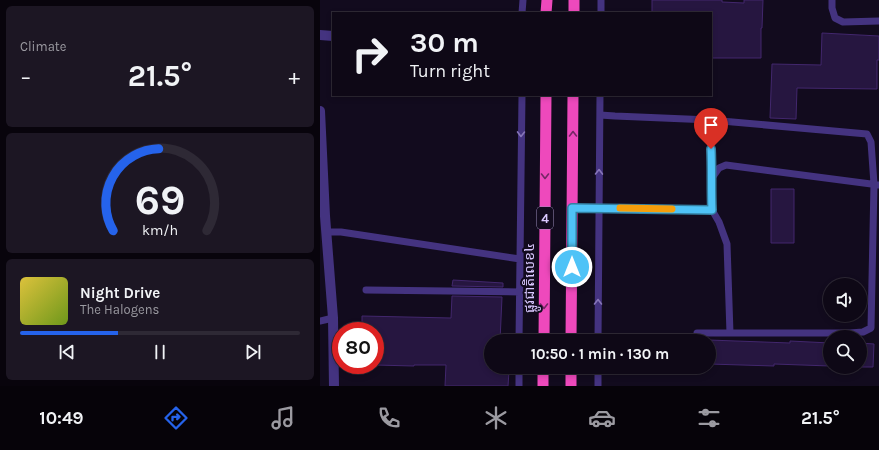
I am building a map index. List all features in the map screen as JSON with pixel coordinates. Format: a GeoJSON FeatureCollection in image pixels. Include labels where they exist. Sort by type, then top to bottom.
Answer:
{"type":"FeatureCollection","features":[{"type":"Feature","properties":{"kind":"highway"},"geometry":{"type":"LineString","coordinates":[[546,12],[547,0]]}},
{"type":"Feature","properties":{"kind":"highway"},"geometry":{"type":"LineString","coordinates":[[574,0],[574,12]]}},
{"type":"Feature","properties":{"kind":"highway","name":"ផ្លូវជាតិលេខ៤"},"geometry":{"type":"LineString","coordinates":[[544,334],[546,96]]}},
{"type":"Feature","properties":{"kind":"highway","name":"4"},"geometry":{"type":"LineString","coordinates":[[571,334],[573,96]]}},
{"type":"Feature","properties":{"kind":"highway"},"geometry":{"type":"LineString","coordinates":[[543,374],[543,386]]}},
{"type":"Feature","properties":{"kind":"highway"},"geometry":{"type":"LineString","coordinates":[[571,374],[571,386]]}},
{"type":"Feature","properties":{"kind":"street"},"geometry":{"type":"LineString","coordinates":[[320,35],[332,36]]}},
{"type":"Feature","properties":{"kind":"street"},"geometry":{"type":"LineString","coordinates":[[320,111],[322,216],[327,232],[334,318],[334,386]]}},
{"type":"Feature","properties":{"kind":"lane"},"geometry":{"type":"LineString","coordinates":[[522,12],[523,0]]}},
{"type":"Feature","properties":{"kind":"lane"},"geometry":{"type":"LineString","coordinates":[[601,0],[601,12]]}},
{"type":"Feature","properties":{"kind":"lane"},"geometry":{"type":"LineString","coordinates":[[832,0],[832,8],[835,18],[843,22],[879,21]]}},
{"type":"Feature","properties":{"kind":"lane"},"geometry":{"type":"LineString","coordinates":[[519,334],[522,96]]}},
{"type":"Feature","properties":{"kind":"lane"},"geometry":{"type":"LineString","coordinates":[[598,334],[600,96]]}},
{"type":"Feature","properties":{"kind":"lane"},"geometry":{"type":"LineString","coordinates":[[600,115],[710,120],[867,134],[871,142],[876,184],[871,328],[863,332],[698,333]]}},
{"type":"Feature","properties":{"kind":"lane"},"geometry":{"type":"LineString","coordinates":[[710,120],[712,210],[727,244],[730,333]]}},
{"type":"Feature","properties":{"kind":"lane"},"geometry":{"type":"LineString","coordinates":[[712,178],[718,168],[726,165],[876,184]]}},
{"type":"Feature","properties":{"kind":"lane"},"geometry":{"type":"LineString","coordinates":[[572,208],[712,210]]}},
{"type":"Feature","properties":{"kind":"lane"},"geometry":{"type":"LineString","coordinates":[[327,232],[341,232],[520,259]]}},
{"type":"Feature","properties":{"kind":"lane"},"geometry":{"type":"LineString","coordinates":[[366,290],[520,292]]}},
{"type":"Feature","properties":{"kind":"lane"},"geometry":{"type":"LineString","coordinates":[[320,321],[334,318]]}},
{"type":"Feature","properties":{"kind":"lane"},"geometry":{"type":"LineString","coordinates":[[519,374],[519,386]]}},
{"type":"Feature","properties":{"kind":"lane"},"geometry":{"type":"LineString","coordinates":[[591,386],[598,386],[598,374]]}},
{"type":"Feature","properties":{"kind":"building"},"geometry":{"type":"Polygon","coordinates":[[[652,0],[722,0],[722,2],[744,3],[744,0],[763,0],[761,58],[712,58],[712,12],[652,12],[652,0]]]}},
{"type":"Feature","properties":{"kind":"building"},"geometry":{"type":"Polygon","coordinates":[[[822,33],[879,36],[877,89],[797,88],[796,119],[770,118],[772,64],[821,65],[822,33]]]}},
{"type":"Feature","properties":{"kind":"building"},"geometry":{"type":"Polygon","coordinates":[[[771,189],[794,189],[794,243],[771,243],[771,189]]]}},
{"type":"Feature","properties":{"kind":"building"},"geometry":{"type":"Polygon","coordinates":[[[453,280],[503,283],[503,287],[452,286],[453,280]]]}},
{"type":"Feature","properties":{"kind":"building"},"geometry":{"type":"Polygon","coordinates":[[[452,296],[502,297],[500,334],[484,334],[484,374],[509,374],[508,386],[445,386],[446,365],[384,365],[384,322],[362,322],[362,316],[451,318],[452,296]]]}},
{"type":"Feature","properties":{"kind":"building"},"geometry":{"type":"Polygon","coordinates":[[[716,340],[823,343],[823,366],[774,364],[774,366],[716,364],[716,340]]]}},
{"type":"Feature","properties":{"kind":"building"},"geometry":{"type":"Polygon","coordinates":[[[867,344],[874,344],[873,367],[867,367],[867,344]]]}},
{"type":"Feature","properties":{"kind":"slow traffic"},"geometry":{"type":"LineString","coordinates":[[620,208],[672,209]]}},
{"type":"Feature","properties":{"kind":"route"},"geometry":{"type":"LineString","coordinates":[[572,267],[572,208],[712,210],[711,149]]}}]}
